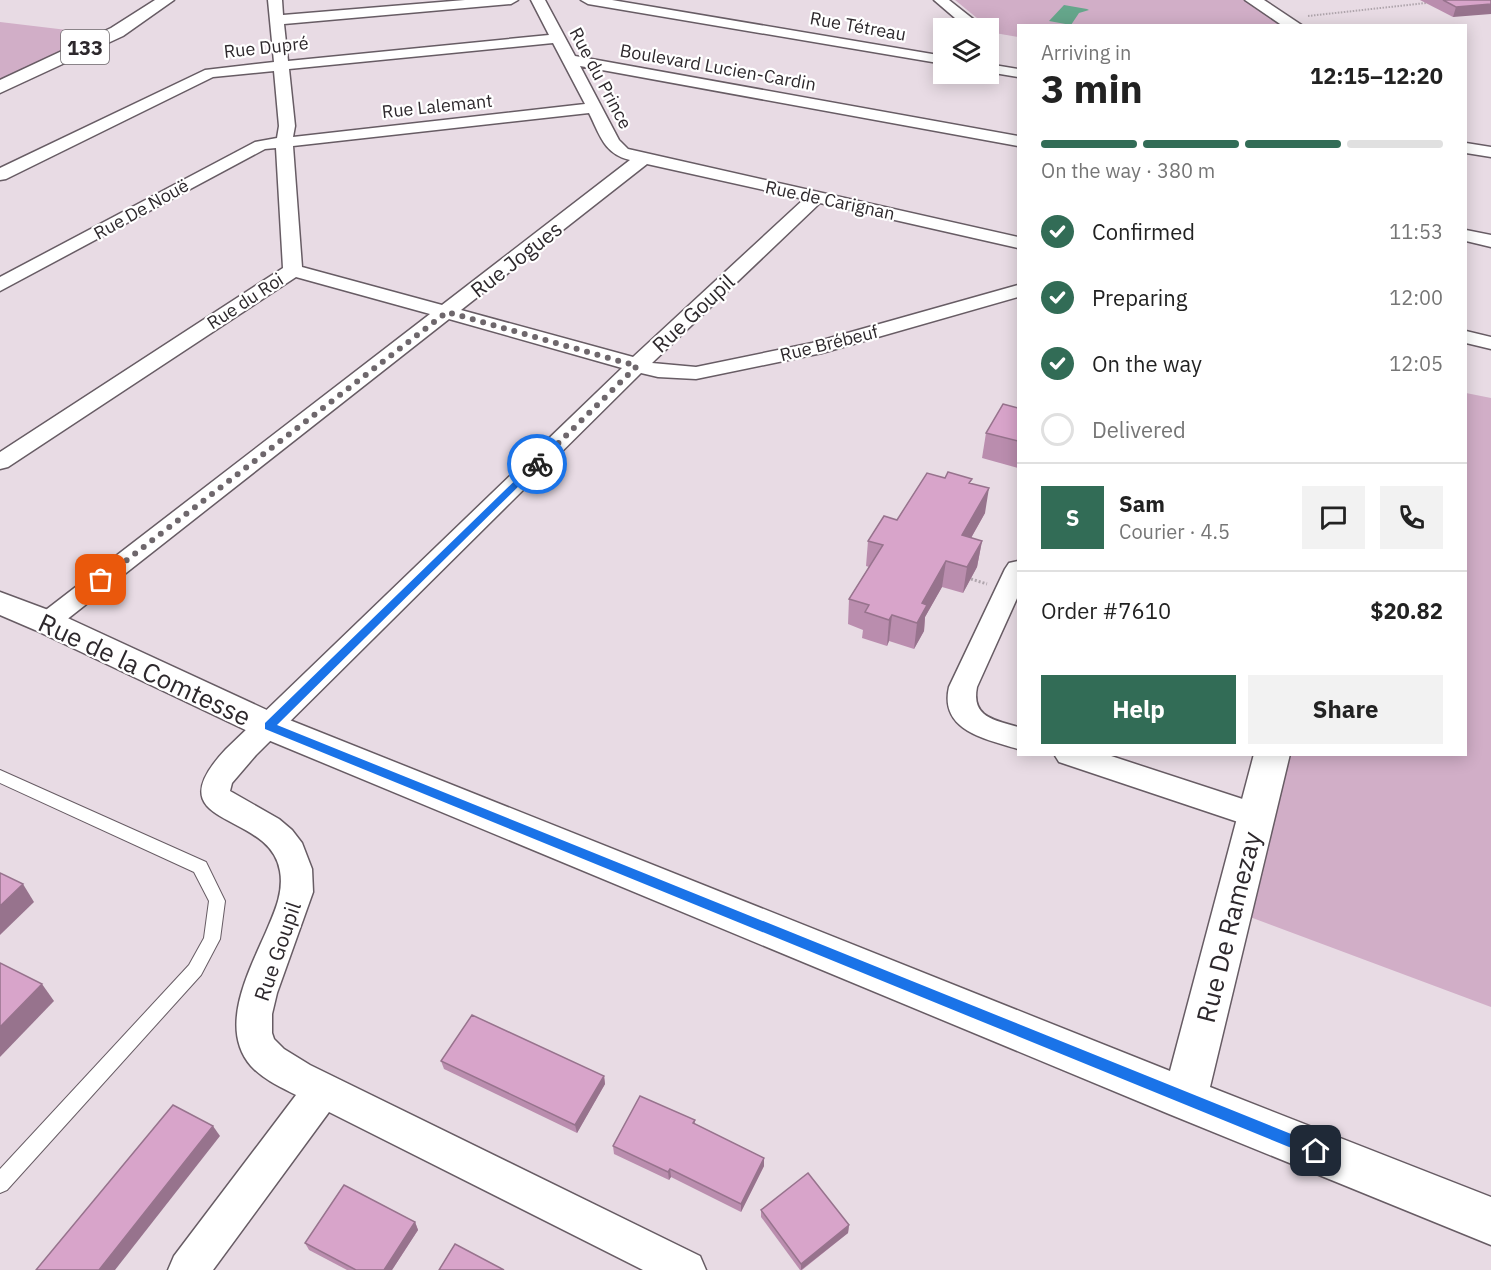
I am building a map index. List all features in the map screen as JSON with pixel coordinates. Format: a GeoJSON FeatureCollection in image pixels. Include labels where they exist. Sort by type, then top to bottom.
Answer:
{"type":"FeatureCollection","features":[{"type":"Feature","properties":{"kind":"street","name":"133"},"geometry":{"type":"LineString","coordinates":[[0,87],[117,32],[166,0]]}},
{"type":"Feature","properties":{"kind":"street","name":"Rue du Roi"},"geometry":{"type":"LineString","coordinates":[[0,462],[293,270],[284,142],[287,126],[275,0]]}},
{"type":"Feature","properties":{"kind":"street"},"geometry":{"type":"LineString","coordinates":[[278,20],[511,0]]}},
{"type":"Feature","properties":{"kind":"street","name":"Rue du Prince"},"geometry":{"type":"LineString","coordinates":[[538,0],[617,148],[622,153],[642,159]]}},
{"type":"Feature","properties":{"kind":"street","name":"Rue Tétreau"},"geometry":{"type":"LineString","coordinates":[[588,0],[933,58]]}},
{"type":"Feature","properties":{"kind":"street"},"geometry":{"type":"LineString","coordinates":[[941,0],[963,18]]}},
{"type":"Feature","properties":{"kind":"street"},"geometry":{"type":"LineString","coordinates":[[1253,0],[1289,22]]}},
{"type":"Feature","properties":{"kind":"street","name":"Rue Dupré"},"geometry":{"type":"LineString","coordinates":[[0,175],[210,73],[558,39]]}},
{"type":"Feature","properties":{"kind":"street","name":"Boulevard Lucien-Cardin"},"geometry":{"type":"LineString","coordinates":[[572,65],[1012,144]]}},
{"type":"Feature","properties":{"kind":"street"},"geometry":{"type":"LineString","coordinates":[[999,70],[1017,73]]}},
{"type":"Feature","properties":{"kind":"street","name":"Rue Lalemant"},"geometry":{"type":"LineString","coordinates":[[284,142],[595,108]]}},
{"type":"Feature","properties":{"kind":"street","name":"Rue De Nouë"},"geometry":{"type":"LineString","coordinates":[[0,285],[252,148],[284,142]]}},
{"type":"Feature","properties":{"kind":"street"},"geometry":{"type":"LineString","coordinates":[[1467,148],[1491,152]]}},
{"type":"Feature","properties":{"kind":"street","name":"Rue de Carignan"},"geometry":{"type":"LineString","coordinates":[[642,159],[1017,242]]}},
{"type":"Feature","properties":{"kind":"street","name":"Rue Jogues"},"geometry":{"type":"LineString","coordinates":[[47,622],[642,159]]}},
{"type":"Feature","properties":{"kind":"street","name":"Rue Goupil"},"geometry":{"type":"LineString","coordinates":[[686,1270],[323,1090],[273,1062],[258,1047],[255,1036],[257,1009],[266,969],[284,930],[297,891],[293,857],[285,842],[273,831],[223,804],[216,795],[217,781],[269,726],[637,366],[816,197]]}},
{"type":"Feature","properties":{"kind":"street"},"geometry":{"type":"LineString","coordinates":[[1467,236],[1491,241]]}},
{"type":"Feature","properties":{"kind":"street","name":"Rue Brébeuf"},"geometry":{"type":"LineString","coordinates":[[293,270],[637,366],[658,371],[696,373],[815,349],[1017,291]]}},
{"type":"Feature","properties":{"kind":"street"},"geometry":{"type":"LineString","coordinates":[[1467,337],[1491,343]]}},
{"type":"Feature","properties":{"kind":"street"},"geometry":{"type":"LineString","coordinates":[[1017,571],[963,687],[959,701],[962,711],[975,722],[1017,738]]}},
{"type":"Feature","properties":{"kind":"street","name":"Rue de la Comtesse"},"geometry":{"type":"LineString","coordinates":[[0,603],[47,622],[269,726],[1185,1099],[1491,1221]]}},
{"type":"Feature","properties":{"kind":"street"},"geometry":{"type":"LineString","coordinates":[[1075,756],[1256,816]]}},
{"type":"Feature","properties":{"kind":"street","name":"Rue De Ramezay"},"geometry":{"type":"LineString","coordinates":[[1185,1099],[1271,756]]}},
{"type":"Feature","properties":{"kind":"street"},"geometry":{"type":"LineString","coordinates":[[188,1270],[323,1090]]}},
{"type":"Feature","properties":{"kind":"lane"},"geometry":{"type":"LineString","coordinates":[[0,776],[200,867],[217,901],[212,939],[195,970],[0,1183]]}},
{"type":"Feature","properties":{"kind":"path"},"geometry":{"type":"LineString","coordinates":[[1289,22],[1426,3]]}},
{"type":"Feature","properties":{"kind":"shaded area"},"geometry":{"type":"Polygon","coordinates":[[[955,0],[1246,0],[1283,24],[1017,24],[1017,37],[999,34],[999,18],[977,18],[955,0]]]}},
{"type":"Feature","properties":{"kind":"shaded area"},"geometry":{"type":"Polygon","coordinates":[[[1064,5],[1089,10],[1079,13],[1072,24],[1049,21],[1064,5]]]}},
{"type":"Feature","properties":{"kind":"shaded area"},"geometry":{"type":"Polygon","coordinates":[[[0,22],[109,35],[0,87],[0,22]]]}},
{"type":"Feature","properties":{"kind":"shaded area"},"geometry":{"type":"Polygon","coordinates":[[[1467,393],[1491,398],[1491,1007],[1234,911],[1270,756],[1467,756],[1467,393]]]}},
{"type":"Feature","properties":{"kind":"building"},"geometry":{"type":"Polygon","coordinates":[[[1443,0],[1491,0],[1491,4],[1456,7],[1443,0]]]}},
{"type":"Feature","properties":{"kind":"building"},"geometry":{"type":"Polygon","coordinates":[[[1003,404],[1017,408],[1017,441],[986,433],[1003,404]]]}},
{"type":"Feature","properties":{"kind":"building"},"geometry":{"type":"Polygon","coordinates":[[[948,472],[972,479],[969,483],[989,488],[962,535],[982,541],[967,567],[946,561],[922,603],[927,605],[917,623],[892,615],[889,620],[865,612],[869,605],[849,599],[883,545],[868,541],[884,516],[897,520],[927,473],[945,478],[948,472]]]}},
{"type":"Feature","properties":{"kind":"building"},"geometry":{"type":"Polygon","coordinates":[[[0,873],[23,884],[0,906],[0,873]]]}},
{"type":"Feature","properties":{"kind":"building"},"geometry":{"type":"Polygon","coordinates":[[[0,963],[42,984],[0,1027],[0,963]]]}},
{"type":"Feature","properties":{"kind":"building"},"geometry":{"type":"Polygon","coordinates":[[[472,1015],[604,1076],[575,1125],[441,1061],[472,1015]]]}},
{"type":"Feature","properties":{"kind":"building"},"geometry":{"type":"Polygon","coordinates":[[[640,1096],[695,1120],[693,1123],[764,1158],[741,1204],[670,1169],[668,1172],[613,1146],[640,1096]]]}},
{"type":"Feature","properties":{"kind":"building"},"geometry":{"type":"Polygon","coordinates":[[[173,1105],[213,1126],[99,1270],[36,1270],[173,1105]]]}},
{"type":"Feature","properties":{"kind":"building"},"geometry":{"type":"Polygon","coordinates":[[[808,1173],[849,1225],[801,1264],[761,1210],[808,1173]]]}},
{"type":"Feature","properties":{"kind":"building"},"geometry":{"type":"Polygon","coordinates":[[[344,1185],[415,1222],[384,1270],[356,1270],[305,1243],[344,1185]]]}},
{"type":"Feature","properties":{"kind":"building"},"geometry":{"type":"Polygon","coordinates":[[[455,1244],[504,1270],[439,1270],[455,1244]]]}},
{"type":"Feature","properties":{"kind":"way so far"},"geometry":{"type":"LineString","coordinates":[[101,580],[447,312],[637,366],[537,464]]}},
{"type":"Feature","properties":{"kind":"route"},"geometry":{"type":"LineString","coordinates":[[537,464],[269,726],[1316,1151]]}}]}
